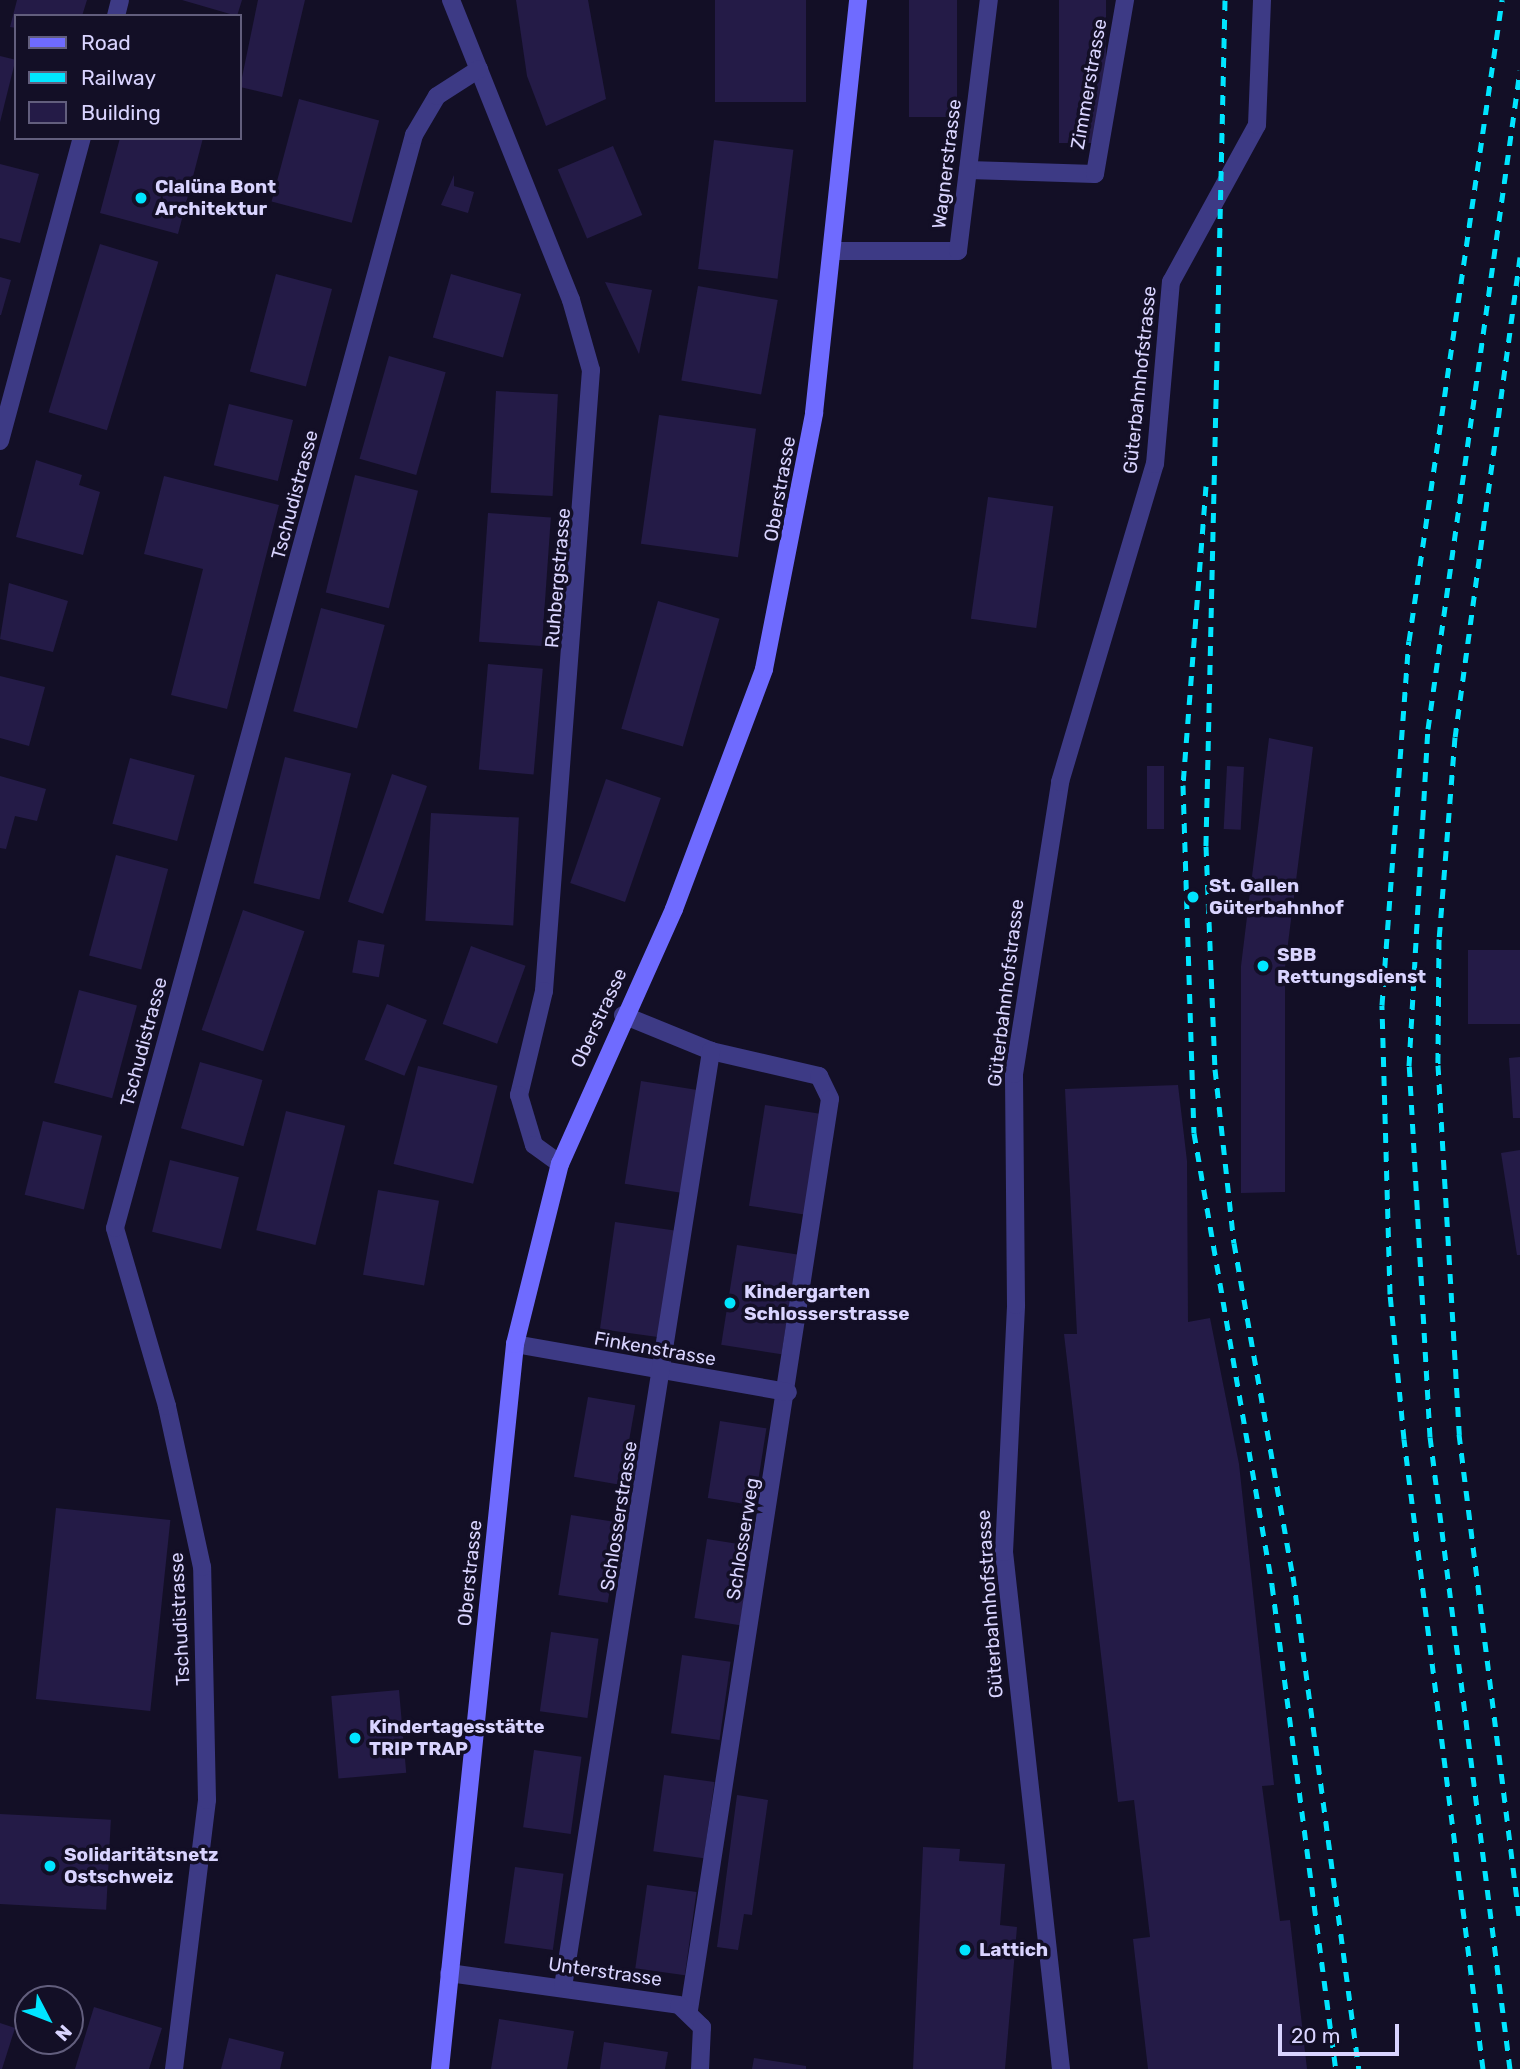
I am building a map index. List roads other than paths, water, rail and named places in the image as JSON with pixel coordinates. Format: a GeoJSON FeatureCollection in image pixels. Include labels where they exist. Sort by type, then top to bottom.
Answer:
{"type":"FeatureCollection","features":[{"type":"Feature","properties":{"kind":"street","name":"Ruhbergstrasse"},"geometry":{"type":"LineString","coordinates":[[451,0],[571,300],[591,370],[544,991],[519,1095],[534,1145],[560,1164]]}},
{"type":"Feature","properties":{"kind":"street","name":"Oberstrasse"},"geometry":{"type":"LineString","coordinates":[[440,2069],[515,1344],[560,1164],[622,1016],[725,785],[764,669],[794,533],[833,251],[858,0]]}},
{"type":"Feature","properties":{"kind":"street","name":"Wagnerstrasse"},"geometry":{"type":"LineString","coordinates":[[833,251],[958,251],[989,0]]}},
{"type":"Feature","properties":{"kind":"street","name":"Zimmerstrasse"},"geometry":{"type":"LineString","coordinates":[[968,170],[1095,174],[1125,0]]}},
{"type":"Feature","properties":{"kind":"street","name":"Güterbahnhofstrasse"},"geometry":{"type":"LineString","coordinates":[[1061,2069],[1004,1552],[1016,1306],[1014,1074],[1060,782],[1155,464],[1171,282],[1257,125],[1262,0]]}},
{"type":"Feature","properties":{"kind":"street","name":"Tschudistrasse"},"geometry":{"type":"LineString","coordinates":[[174,2069],[207,1800],[202,1567],[167,1406],[115,1228],[414,135],[437,96],[479,69]]}},
{"type":"Feature","properties":{"kind":"street"},"geometry":{"type":"LineString","coordinates":[[0,441],[81,140]]}},
{"type":"Feature","properties":{"kind":"street"},"geometry":{"type":"LineString","coordinates":[[622,1016],[711,1051]]}},
{"type":"Feature","properties":{"kind":"street","name":"Schlosserweg"},"geometry":{"type":"LineString","coordinates":[[689,2010],[788,1392],[830,1099],[819,1076],[711,1051]]}},
{"type":"Feature","properties":{"kind":"street","name":"Schlosserstrasse"},"geometry":{"type":"LineString","coordinates":[[564,1987],[664,1373],[711,1051]]}},
{"type":"Feature","properties":{"kind":"street","name":"Finkenstrasse"},"geometry":{"type":"LineString","coordinates":[[515,1344],[664,1373],[788,1392]]}},
{"type":"Feature","properties":{"kind":"street","name":"Unterstrasse"},"geometry":{"type":"LineString","coordinates":[[449,1973],[564,1987],[689,2010]]}},
{"type":"Feature","properties":{"kind":"street"},"geometry":{"type":"LineString","coordinates":[[689,2010],[704,2038],[700,2069]]}},
{"type":"Feature","properties":{"kind":"railway"},"geometry":{"type":"LineString","coordinates":[[1225,0],[1206,846],[1215,1069],[1234,1243],[1293,1576],[1359,2069]]}},
{"type":"Feature","properties":{"kind":"railway"},"geometry":{"type":"LineString","coordinates":[[1483,2069],[1404,1439],[1390,1294],[1382,1005],[1409,641],[1502,0]]}},
{"type":"Feature","properties":{"kind":"railway"},"geometry":{"type":"LineString","coordinates":[[1510,2069],[1430,1437],[1409,1066],[1428,729],[1520,70]]}},
{"type":"Feature","properties":{"kind":"railway"},"geometry":{"type":"LineString","coordinates":[[1520,257],[1455,737],[1439,939],[1438,1065],[1459,1434],[1520,1924]]}},
{"type":"Feature","properties":{"kind":"railway"},"geometry":{"type":"LineString","coordinates":[[1206,486],[1183,785],[1194,1133],[1272,1585],[1336,2069]]}},
{"type":"Feature","properties":{"kind":"place","name":"Clalüna Bont Architektur"},"geometry":{"type":"Point","coordinates":[141,198]}},
{"type":"Feature","properties":{"kind":"place","name":"St. Gallen Güterbahnhof"},"geometry":{"type":"Point","coordinates":[1193,897]}},
{"type":"Feature","properties":{"kind":"place","name":"SBB Rettungsdienst"},"geometry":{"type":"Point","coordinates":[1263,966]}},
{"type":"Feature","properties":{"kind":"place","name":"Kindergarten Schlosserstrasse"},"geometry":{"type":"Point","coordinates":[730,1303]}},
{"type":"Feature","properties":{"kind":"place","name":"Kindertagesstätte TRIP TRAP"},"geometry":{"type":"Point","coordinates":[355,1738]}},
{"type":"Feature","properties":{"kind":"place","name":"Solidaritätsnetz Ostschweiz"},"geometry":{"type":"Point","coordinates":[50,1866]}},
{"type":"Feature","properties":{"kind":"place","name":"Lattich"},"geometry":{"type":"Point","coordinates":[965,1950]}}]}
